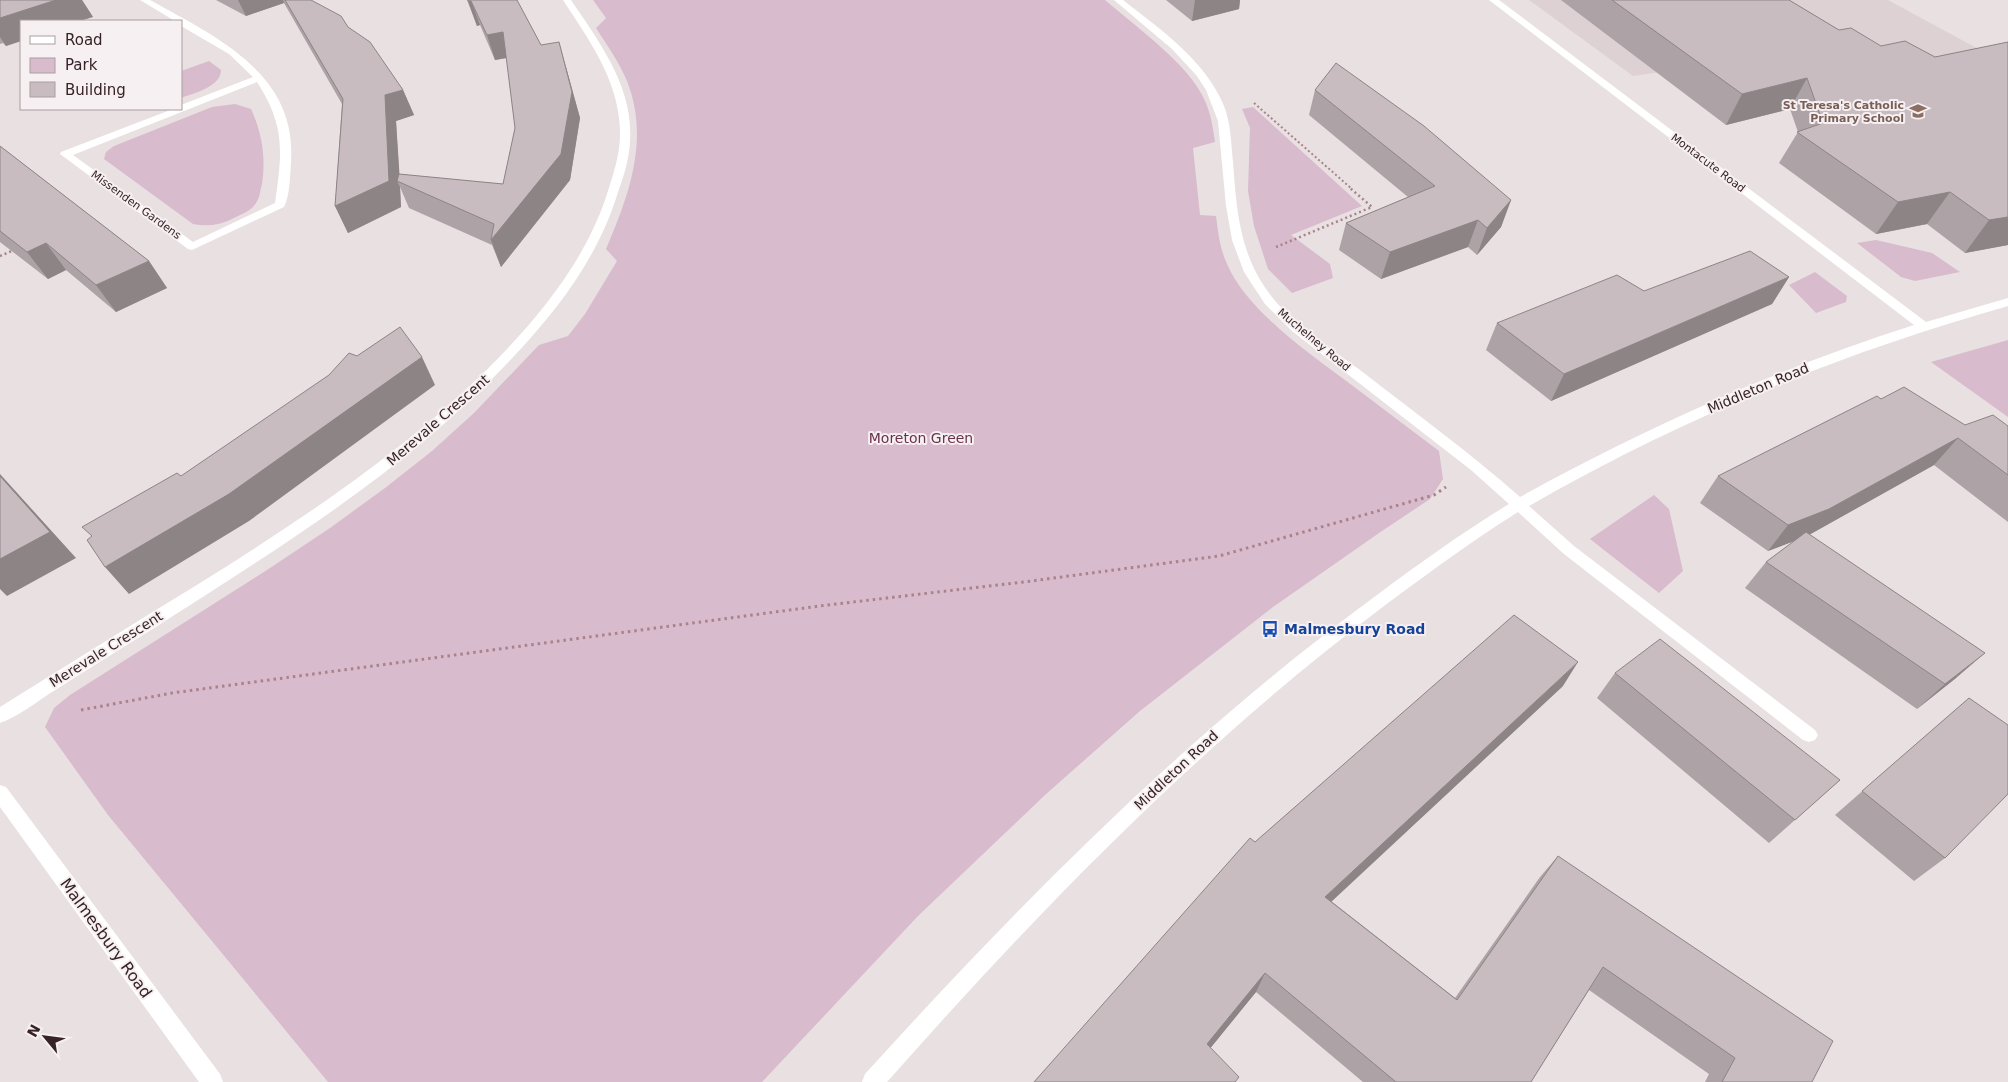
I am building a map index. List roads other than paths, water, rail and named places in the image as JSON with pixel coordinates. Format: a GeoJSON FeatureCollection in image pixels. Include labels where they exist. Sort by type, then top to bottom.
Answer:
{"type":"FeatureCollection","features":[{"type":"Feature","properties":{"kind":"street","name":"Missenden Gardens"},"geometry":{"type":"LineString","coordinates":[[144,0],[179,20]]}},
{"type":"Feature","properties":{"kind":"street","name":"Merevale Crescent"},"geometry":{"type":"LineString","coordinates":[[0,716],[288,535],[352,491],[410,448],[473,392],[544,315],[571,280],[594,245],[611,202],[621,166],[626,132],[619,88],[609,66],[567,0]]}},
{"type":"Feature","properties":{"kind":"street","name":"Muchelney Road"},"geometry":{"type":"LineString","coordinates":[[1118,0],[1192,64],[1209,86],[1220,107],[1226,146],[1233,229],[1243,261],[1269,302],[1296,328],[1476,466],[1519,505]]}},
{"type":"Feature","properties":{"kind":"street","name":"Montacute Road"},"geometry":{"type":"LineString","coordinates":[[1494,0],[1922,325]]}},
{"type":"Feature","properties":{"kind":"street","name":"Missenden Gardens"},"geometry":{"type":"LineString","coordinates":[[178,110],[65,154],[192,247],[280,205],[287,142],[280,117],[268,91],[242,58],[182,22]]}},
{"type":"Feature","properties":{"kind":"street","name":"Missenden Gardens"},"geometry":{"type":"LineString","coordinates":[[182,109],[259,78]]}},
{"type":"Feature","properties":{"kind":"street","name":"Middleton Road"},"geometry":{"type":"LineString","coordinates":[[873,1082],[935,1012],[1158,785],[1236,714],[1299,661],[1366,610],[1519,505],[1576,473],[1676,423],[1835,356],[1922,325],[2008,302]]}},
{"type":"Feature","properties":{"kind":"street"},"geometry":{"type":"LineString","coordinates":[[1519,505],[1569,550],[1809,735]]}},
{"type":"Feature","properties":{"kind":"street","name":"Malmesbury Road"},"geometry":{"type":"LineString","coordinates":[[0,794],[212,1082]]}},
{"type":"Feature","properties":{"kind":"place","name":"St Teresa's Catholic Primary School"},"geometry":{"type":"Point","coordinates":[1918,111]}},
{"type":"Feature","properties":{"kind":"place","name":"Malmesbury Road"},"geometry":{"type":"Point","coordinates":[1270,629]}},
{"type":"Feature","properties":{"kind":"park label","name":"Moreton Green"},"geometry":{"type":"Point","coordinates":[921,438]}}]}
